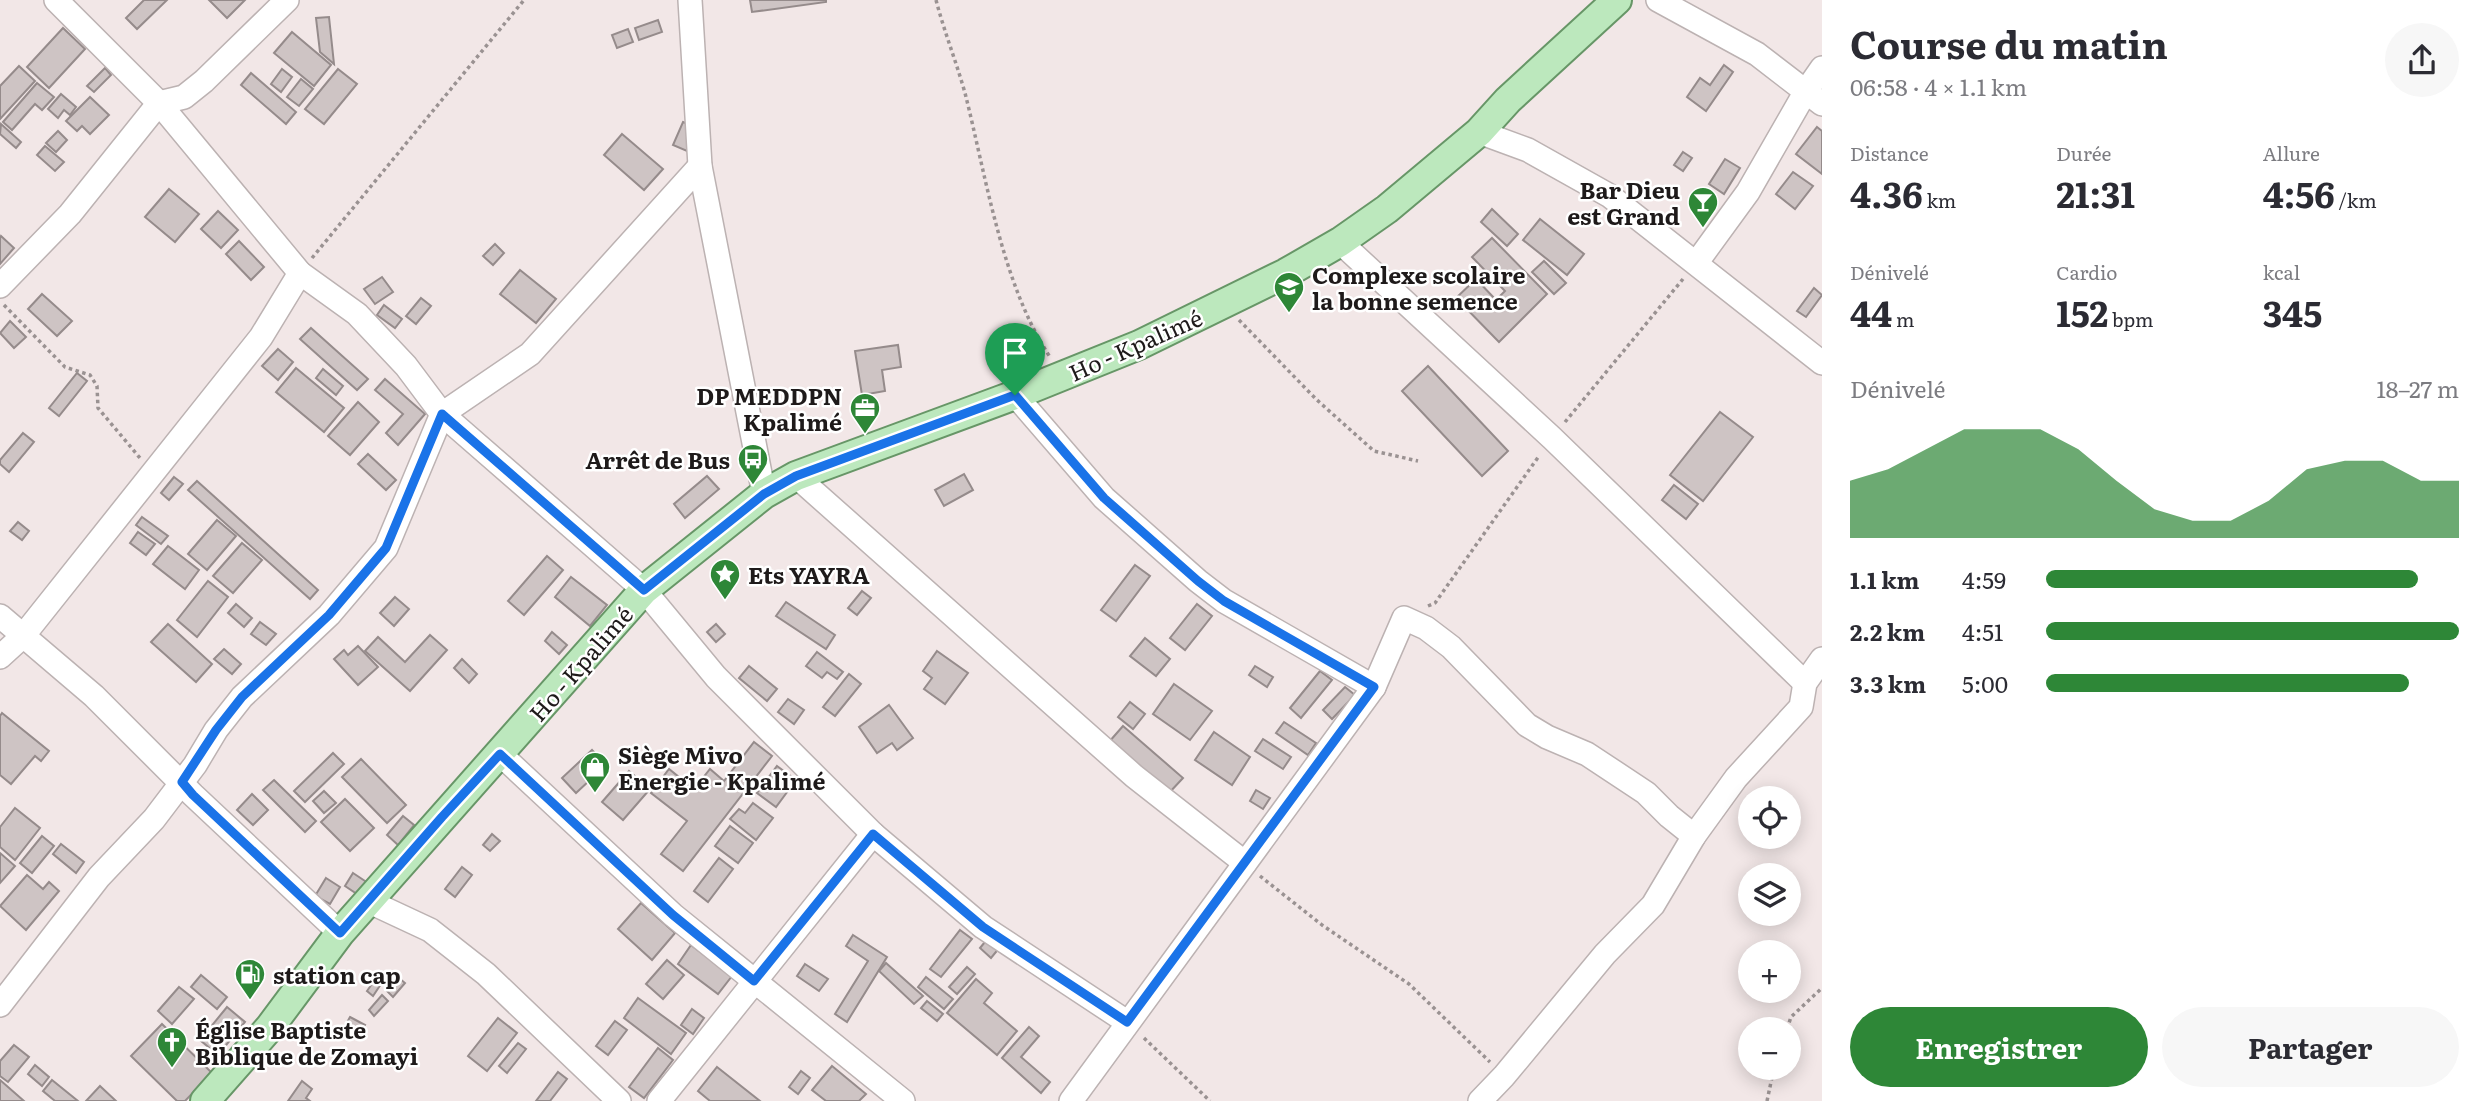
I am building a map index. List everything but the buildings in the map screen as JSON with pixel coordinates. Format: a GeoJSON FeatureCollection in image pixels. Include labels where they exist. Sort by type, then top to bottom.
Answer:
{"type":"FeatureCollection","features":[{"type":"Feature","properties":{"kind":"main road","name":"Ho - Kpalimé"},"geometry":{"type":"LineString","coordinates":[[205,1101],[270,1027],[340,933],[644,590],[764,494],[796,476],[1015,395],[1139,345],[1340,243],[1387,209],[1479,132],[1508,100],[1617,0]]}},
{"type":"Feature","properties":{"kind":"street"},"geometry":{"type":"LineString","coordinates":[[57,0],[159,103],[300,273],[357,314],[406,366],[442,414],[644,590],[716,677],[873,834],[983,927],[1127,1022]]}},
{"type":"Feature","properties":{"kind":"street"},"geometry":{"type":"LineString","coordinates":[[0,286],[70,214],[159,103],[184,97],[204,81],[287,0]]}},
{"type":"Feature","properties":{"kind":"street"},"geometry":{"type":"LineString","coordinates":[[690,0],[700,166],[764,494]]}},
{"type":"Feature","properties":{"kind":"street"},"geometry":{"type":"LineString","coordinates":[[1658,0],[1757,54],[1814,97]]}},
{"type":"Feature","properties":{"kind":"street"},"geometry":{"type":"LineString","coordinates":[[1697,262],[1814,97],[1822,68]]}},
{"type":"Feature","properties":{"kind":"street"},"geometry":{"type":"LineString","coordinates":[[1479,132],[1528,150],[1610,196],[1822,363]]}},
{"type":"Feature","properties":{"kind":"street"},"geometry":{"type":"LineString","coordinates":[[0,1005],[99,877],[154,820],[242,697],[329,615],[386,548],[442,414],[530,354],[700,166]]}},
{"type":"Feature","properties":{"kind":"street"},"geometry":{"type":"LineString","coordinates":[[1340,243],[1552,438],[1805,683]]}},
{"type":"Feature","properties":{"kind":"street"},"geometry":{"type":"LineString","coordinates":[[0,657],[23,636],[261,337],[300,273]]}},
{"type":"Feature","properties":{"kind":"street"},"geometry":{"type":"LineString","coordinates":[[1015,395],[1104,498],[1198,581],[1224,601],[1374,687]]}},
{"type":"Feature","properties":{"kind":"street"},"geometry":{"type":"LineString","coordinates":[[796,476],[1134,776],[1245,863]]}},
{"type":"Feature","properties":{"kind":"street"},"geometry":{"type":"LineString","coordinates":[[0,616],[94,696],[193,795],[340,933]]}},
{"type":"Feature","properties":{"kind":"street"},"geometry":{"type":"LineString","coordinates":[[1071,1101],[1374,687],[1404,618],[1426,628],[1451,647],[1527,724],[1547,737],[1587,754],[1646,793],[1694,836]]}},
{"type":"Feature","properties":{"kind":"street"},"geometry":{"type":"LineString","coordinates":[[1479,1101],[1504,1076],[1605,954],[1653,905],[1694,836],[1736,778],[1801,707],[1805,683],[1822,659]]}},
{"type":"Feature","properties":{"kind":"street"},"geometry":{"type":"LineString","coordinates":[[500,754],[673,915],[903,1101]]}},
{"type":"Feature","properties":{"kind":"street"},"geometry":{"type":"LineString","coordinates":[[659,1101],[873,834]]}},
{"type":"Feature","properties":{"kind":"street"},"geometry":{"type":"LineString","coordinates":[[370,902],[430,929],[486,974],[619,1101]]}},
{"type":"Feature","properties":{"kind":"path"},"geometry":{"type":"LineString","coordinates":[[300,273],[524,0]]}},
{"type":"Feature","properties":{"kind":"path"},"geometry":{"type":"LineString","coordinates":[[936,0],[964,90],[1011,276],[1034,332],[1063,376]]}},
{"type":"Feature","properties":{"kind":"path"},"geometry":{"type":"LineString","coordinates":[[0,301],[65,367],[90,375],[97,386],[98,408],[153,472]]}},
{"type":"Feature","properties":{"kind":"path"},"geometry":{"type":"LineString","coordinates":[[1223,304],[1317,400],[1374,451],[1418,461]]}},
{"type":"Feature","properties":{"kind":"path"},"geometry":{"type":"LineString","coordinates":[[1245,863],[1322,925],[1409,984],[1504,1076]]}},
{"type":"Feature","properties":{"kind":"path"},"geometry":{"type":"LineString","coordinates":[[1791,1017],[1822,988]]}},
{"type":"Feature","properties":{"kind":"path"},"geometry":{"type":"LineString","coordinates":[[1127,1022],[1210,1101]]}},
{"type":"Feature","properties":{"kind":"path"},"geometry":{"type":"LineString","coordinates":[[1767,1101],[1771,1080]]}},
{"type":"Feature","properties":{"kind":"place","name":"Bar Dieu est Grand"},"geometry":{"type":"Point","coordinates":[1703,229]}},
{"type":"Feature","properties":{"kind":"place","name":"Complexe scolaire la bonne semence"},"geometry":{"type":"Point","coordinates":[1289,314]}},
{"type":"Feature","properties":{"kind":"place","name":"DP MEDDPN Kpalimé"},"geometry":{"type":"Point","coordinates":[865,435]}},
{"type":"Feature","properties":{"kind":"place","name":"Arrêt de Bus"},"geometry":{"type":"Point","coordinates":[753,486]}},
{"type":"Feature","properties":{"kind":"place","name":"Ets YAYRA"},"geometry":{"type":"Point","coordinates":[725,601]}},
{"type":"Feature","properties":{"kind":"place","name":"Siège Mivo Energie - Kpalimé"},"geometry":{"type":"Point","coordinates":[595,794]}},
{"type":"Feature","properties":{"kind":"place","name":"station cap"},"geometry":{"type":"Point","coordinates":[250,1001]}},
{"type":"Feature","properties":{"kind":"place","name":"Église Baptiste Biblique de Zomayi"},"geometry":{"type":"Point","coordinates":[172,1069]}},
{"type":"Feature","properties":{"kind":"route"},"geometry":{"type":"LineString","coordinates":[[1015,395],[1104,498],[1198,581],[1224,601],[1374,687],[1127,1022],[983,927],[873,834],[754,981],[673,915],[500,754],[340,933],[182,782],[216,730],[242,697],[329,615],[386,548],[442,414],[644,590],[764,494],[796,476],[1015,395]]}}]}
